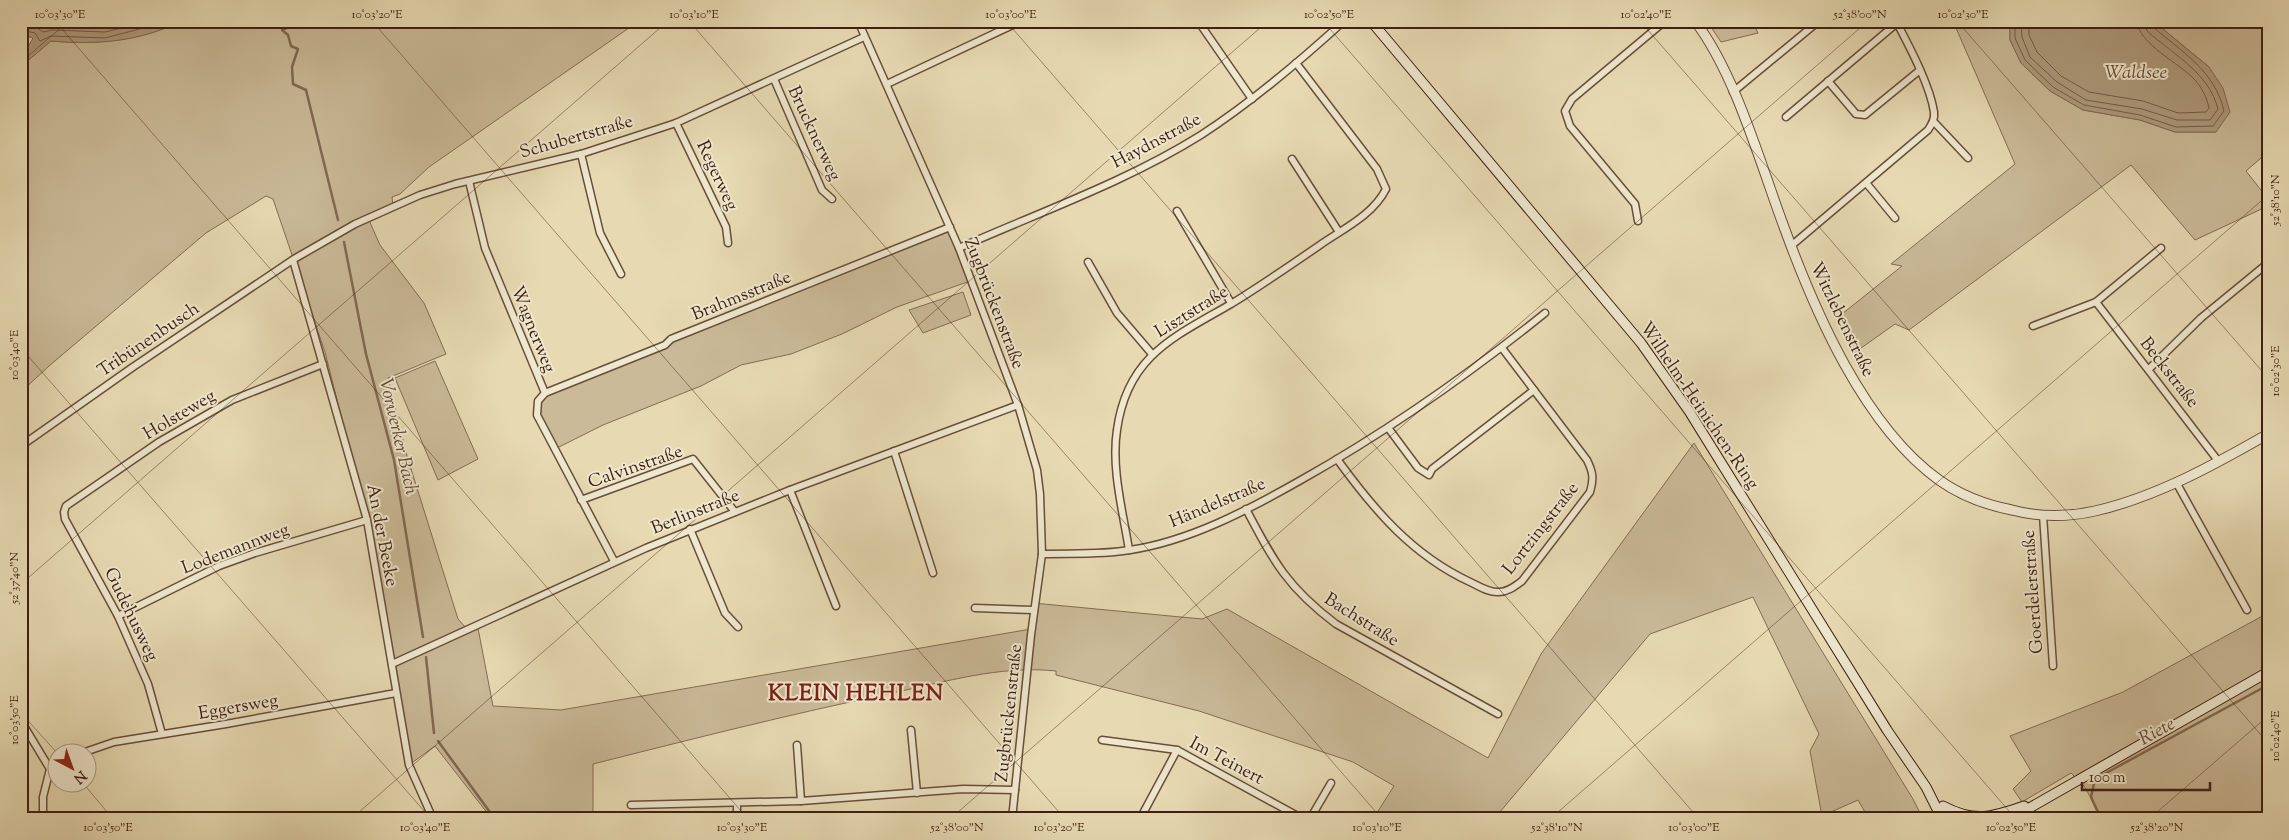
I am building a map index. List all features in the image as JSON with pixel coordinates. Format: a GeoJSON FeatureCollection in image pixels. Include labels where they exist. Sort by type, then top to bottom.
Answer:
{"type":"FeatureCollection","features":[{"type":"Feature","properties":{"kind":"main road","name":"Wilhelm-Heinichen-Ring"},"geometry":{"type":"LineString","coordinates":[[1372,21],[1641,343],[1690,411],[1886,730],[1939,806],[1953,819]]}},
{"type":"Feature","properties":{"kind":"main road","name":"Witzlebenstraße"},"geometry":{"type":"LineString","coordinates":[[1695,21],[1716,53],[1733,92],[1791,246],[1825,327],[1852,377],[1909,455],[1939,480],[1971,497],[2001,508],[2043,515],[2095,511],[2176,482],[2219,462],[2268,434]]}},
{"type":"Feature","properties":{"kind":"main road"},"geometry":{"type":"LineString","coordinates":[[2010,819],[2268,672]]}},
{"type":"Feature","properties":{"kind":"main road"},"geometry":{"type":"LineString","coordinates":[[1935,819],[1939,806],[1971,817],[1984,818],[2046,798]]}},
{"type":"Feature","properties":{"kind":"main road","name":"Wilhelm-Heinichen-Ring"},"geometry":{"type":"LineString","coordinates":[[1939,806],[1942,819]]}},
{"type":"Feature","properties":{"kind":"street","name":"Zugbrückenstraße"},"geometry":{"type":"LineString","coordinates":[[858,21],[959,248],[1018,405],[1037,470],[1040,494],[1042,554],[1034,610],[1012,819]]}},
{"type":"Feature","properties":{"kind":"street"},"geometry":{"type":"LineString","coordinates":[[887,84],[1022,21]]}},
{"type":"Feature","properties":{"kind":"street"},"geometry":{"type":"LineString","coordinates":[[1198,21],[1252,99]]}},
{"type":"Feature","properties":{"kind":"street","name":"Haydnstraße"},"geometry":{"type":"LineString","coordinates":[[959,248],[1149,163],[1200,135],[1252,99],[1344,21]]}},
{"type":"Feature","properties":{"kind":"street"},"geometry":{"type":"LineString","coordinates":[[1638,221],[1635,204],[1570,126],[1565,111],[1572,99],[1665,21]]}},
{"type":"Feature","properties":{"kind":"street"},"geometry":{"type":"LineString","coordinates":[[1733,92],[1819,21]]}},
{"type":"Feature","properties":{"kind":"street"},"geometry":{"type":"LineString","coordinates":[[1786,117],[1897,22],[1920,70],[1934,112],[1934,122],[1928,130],[1867,184],[1791,246]]}},
{"type":"Feature","properties":{"kind":"street","name":"Schubertstraße"},"geometry":{"type":"LineString","coordinates":[[294,259],[334,234],[420,195],[581,154],[676,122],[864,37]]}},
{"type":"Feature","properties":{"kind":"street","name":"Lisztstraße"},"geometry":{"type":"LineString","coordinates":[[1130,550],[1115,454],[1116,431],[1120,410],[1132,382],[1152,354],[1182,331],[1231,303],[1369,212],[1386,189],[1384,181],[1377,170],[1296,63]]}},
{"type":"Feature","properties":{"kind":"street"},"geometry":{"type":"LineString","coordinates":[[1828,81],[1856,114],[1865,115],[1920,70]]}},
{"type":"Feature","properties":{"kind":"street","name":"Brucknerweg"},"geometry":{"type":"LineString","coordinates":[[774,79],[822,190],[832,199]]}},
{"type":"Feature","properties":{"kind":"street","name":"Regerweg"},"geometry":{"type":"LineString","coordinates":[[676,122],[726,228],[728,243]]}},
{"type":"Feature","properties":{"kind":"street"},"geometry":{"type":"LineString","coordinates":[[1934,122],[1968,158]]}},
{"type":"Feature","properties":{"kind":"street"},"geometry":{"type":"LineString","coordinates":[[581,154],[600,233],[621,274]]}},
{"type":"Feature","properties":{"kind":"street"},"geometry":{"type":"LineString","coordinates":[[1292,159],[1339,232]]}},
{"type":"Feature","properties":{"kind":"street","name":"Wagnerweg"},"geometry":{"type":"LineString","coordinates":[[469,181],[485,248],[545,393],[538,401],[537,415],[614,561]]}},
{"type":"Feature","properties":{"kind":"street"},"geometry":{"type":"LineString","coordinates":[[1867,184],[1895,218]]}},
{"type":"Feature","properties":{"kind":"street"},"geometry":{"type":"LineString","coordinates":[[1178,212],[1231,303]]}},
{"type":"Feature","properties":{"kind":"street","name":"Brahmsstraße"},"geometry":{"type":"LineString","coordinates":[[545,393],[665,345],[671,339],[950,227]]}},
{"type":"Feature","properties":{"kind":"street"},"geometry":{"type":"LineString","coordinates":[[2034,326],[2096,302],[2161,248]]}},
{"type":"Feature","properties":{"kind":"street","name":"An der Beeke"},"geometry":{"type":"LineString","coordinates":[[294,259],[367,520],[409,765],[433,819]]}},
{"type":"Feature","properties":{"kind":"street","name":"Tribünenbusch"},"geometry":{"type":"LineString","coordinates":[[21,446],[133,366],[294,259]]}},
{"type":"Feature","properties":{"kind":"street"},"geometry":{"type":"LineString","coordinates":[[1088,262],[1117,313],[1152,354]]}},
{"type":"Feature","properties":{"kind":"street"},"geometry":{"type":"LineString","coordinates":[[2149,369],[2201,318],[2268,263]]}},
{"type":"Feature","properties":{"kind":"street","name":"Beckstraße"},"geometry":{"type":"LineString","coordinates":[[2096,302],[2219,462]]}},
{"type":"Feature","properties":{"kind":"street","name":"Händelstraße"},"geometry":{"type":"LineString","coordinates":[[1042,554],[1130,550],[1179,537],[1246,510],[1389,428],[1502,348],[1545,313]]}},
{"type":"Feature","properties":{"kind":"street","name":"Lortzingstraße"},"geometry":{"type":"LineString","coordinates":[[1337,459],[1376,511],[1415,548],[1438,565],[1490,592],[1509,590],[1528,573],[1590,492],[1593,481],[1592,470],[1587,460],[1502,348]]}},
{"type":"Feature","properties":{"kind":"street","name":"Holsteweg"},"geometry":{"type":"LineString","coordinates":[[64,512],[66,506],[159,442],[232,400],[324,364]]}},
{"type":"Feature","properties":{"kind":"street"},"geometry":{"type":"LineString","coordinates":[[1389,428],[1418,468],[1429,475],[1432,469],[1534,390]]}},
{"type":"Feature","properties":{"kind":"street","name":"Berlinstraße"},"geometry":{"type":"LineString","coordinates":[[392,664],[614,561],[790,490],[1018,405]]}},
{"type":"Feature","properties":{"kind":"street"},"geometry":{"type":"LineString","coordinates":[[894,451],[933,573]]}},
{"type":"Feature","properties":{"kind":"street","name":"Calvinstraße"},"geometry":{"type":"LineString","coordinates":[[581,500],[692,459],[735,512]]}},
{"type":"Feature","properties":{"kind":"street"},"geometry":{"type":"LineString","coordinates":[[2176,482],[2247,610]]}},
{"type":"Feature","properties":{"kind":"street"},"geometry":{"type":"LineString","coordinates":[[790,490],[836,606]]}},
{"type":"Feature","properties":{"kind":"street","name":"Bachstraße"},"geometry":{"type":"LineString","coordinates":[[1246,510],[1284,577],[1317,610],[1344,628],[1498,714]]}},
{"type":"Feature","properties":{"kind":"street","name":"Gudehusweg"},"geometry":{"type":"LineString","coordinates":[[64,512],[118,616],[148,684],[162,734]]}},
{"type":"Feature","properties":{"kind":"street","name":"Goerdelerstraße"},"geometry":{"type":"LineString","coordinates":[[2043,515],[2053,666]]}},
{"type":"Feature","properties":{"kind":"street","name":"Lodemannweg"},"geometry":{"type":"LineString","coordinates":[[118,616],[219,566],[246,556],[367,520]]}},
{"type":"Feature","properties":{"kind":"street"},"geometry":{"type":"LineString","coordinates":[[690,530],[726,613],[738,626]]}},
{"type":"Feature","properties":{"kind":"street"},"geometry":{"type":"LineString","coordinates":[[975,608],[1034,610]]}},
{"type":"Feature","properties":{"kind":"street","name":"Eggersweg"},"geometry":{"type":"LineString","coordinates":[[98,748],[114,742],[396,693]]}},
{"type":"Feature","properties":{"kind":"street"},"geometry":{"type":"LineString","coordinates":[[21,721],[48,766]]}},
{"type":"Feature","properties":{"kind":"street"},"geometry":{"type":"LineString","coordinates":[[911,730],[917,792]]}},
{"type":"Feature","properties":{"kind":"street","name":"Im Teinert"},"geometry":{"type":"LineString","coordinates":[[1102,740],[1178,750],[1303,819]]}},
{"type":"Feature","properties":{"kind":"street"},"geometry":{"type":"LineString","coordinates":[[798,745],[801,801]]}},
{"type":"Feature","properties":{"kind":"street"},"geometry":{"type":"LineString","coordinates":[[1140,819],[1178,750]]}},
{"type":"Feature","properties":{"kind":"street"},"geometry":{"type":"LineString","coordinates":[[43,819],[44,797],[48,778]]}},
{"type":"Feature","properties":{"kind":"street"},"geometry":{"type":"LineString","coordinates":[[1310,819],[1331,783]]}},
{"type":"Feature","properties":{"kind":"street"},"geometry":{"type":"LineString","coordinates":[[631,805],[801,801],[963,789],[1015,790]]}},
{"type":"Feature","properties":{"kind":"street"},"geometry":{"type":"LineString","coordinates":[[737,803],[737,819]]}},
{"type":"Feature","properties":{"kind":"shaded area"},"geometry":{"type":"Polygon","coordinates":[[[182,21],[639,21],[429,167],[400,194],[392,197],[393,206],[368,218],[380,245],[424,303],[446,354],[388,378],[407,456],[458,619],[467,629],[477,623],[493,706],[561,710],[1031,629],[1033,603],[1202,619],[1227,609],[1488,758],[1541,654],[1694,443],[1913,799],[1923,819],[1869,819],[1858,800],[1822,816],[1810,751],[1819,734],[1753,597],[1650,634],[1494,819],[1373,819],[1394,786],[1353,762],[1199,711],[1056,675],[1056,671],[1015,670],[973,676],[854,701],[593,764],[593,819],[492,819],[435,746],[409,765],[367,520],[325,352],[273,199],[266,196],[206,233],[21,392],[21,61],[25,63],[51,41],[101,42],[118,40],[150,33],[182,21]]]}},
{"type":"Feature","properties":{"kind":"shaded area"},"geometry":{"type":"Polygon","coordinates":[[[1707,21],[1752,21],[1758,33],[1721,42],[1707,21]]]}},
{"type":"Feature","properties":{"kind":"shaded area"},"geometry":{"type":"Polygon","coordinates":[[[1953,21],[2010,21],[2010,40],[2021,63],[2050,91],[2083,110],[2140,120],[2175,132],[2216,132],[2209,67],[2153,21],[2268,21],[2268,152],[2246,171],[2268,199],[2268,206],[2195,240],[2131,165],[1909,330],[1895,324],[1854,353],[1837,318],[1902,266],[1891,264],[2015,164],[1953,21]]]}},
{"type":"Feature","properties":{"kind":"shaded area"},"geometry":{"type":"Polygon","coordinates":[[[950,227],[970,281],[897,307],[842,334],[791,354],[741,365],[701,386],[603,425],[555,449],[543,428],[538,414],[538,407],[545,393],[665,345],[671,339],[950,227]]]}},
{"type":"Feature","properties":{"kind":"shaded area"},"geometry":{"type":"Polygon","coordinates":[[[963,292],[971,315],[923,333],[909,310],[963,292]]]}},
{"type":"Feature","properties":{"kind":"shaded area"},"geometry":{"type":"Polygon","coordinates":[[[435,361],[478,459],[438,480],[395,378],[435,361]]]}},
{"type":"Feature","properties":{"kind":"shaded area"},"geometry":{"type":"Polygon","coordinates":[[[2268,613],[2268,819],[2103,819],[2084,786],[2071,773],[2022,802],[2013,789],[2031,771],[2010,736],[2123,692],[2268,613]]]}},
{"type":"Feature","properties":{"kind":"water"},"geometry":{"type":"Polygon","coordinates":[[[21,21],[182,21],[150,34],[134,38],[85,43],[51,41],[25,63],[21,59],[33,38],[21,35],[21,21]]]}},
{"type":"Feature","properties":{"kind":"water","name":"Waldsee"},"geometry":{"type":"Polygon","coordinates":[[[2010,21],[2153,21],[2209,67],[2223,88],[2230,112],[2216,132],[2175,132],[2140,120],[2083,110],[2050,91],[2021,63],[2010,40],[2010,21]]]}},
{"type":"Feature","properties":{"kind":"waterway","name":"Vorwerker Bach"},"geometry":{"type":"LineString","coordinates":[[288,21],[289,27],[282,30],[288,35],[291,46],[298,49],[292,67],[293,84],[306,90],[338,220]]}},
{"type":"Feature","properties":{"kind":"waterway","name":"Vorwerker Bach"},"geometry":{"type":"LineString","coordinates":[[344,242],[366,354],[394,460],[423,637]]}},
{"type":"Feature","properties":{"kind":"waterway","name":"Vorwerker Bach"},"geometry":{"type":"LineString","coordinates":[[426,657],[434,733]]}},
{"type":"Feature","properties":{"kind":"waterway","name":"Riete"},"geometry":{"type":"LineString","coordinates":[[2101,819],[2091,797],[2095,779],[2268,685]]}},
{"type":"Feature","properties":{"kind":"waterway","name":"Vorwerker Bach"},"geometry":{"type":"LineString","coordinates":[[438,741],[495,819]]}},
{"type":"Feature","properties":{"kind":"railway"},"geometry":{"type":"LineString","coordinates":[[21,811],[25,819]]}},
{"type":"Feature","properties":{"kind":"district","name":"KLEIN HEHLEN"},"geometry":{"type":"Point","coordinates":[856,692]}}]}
